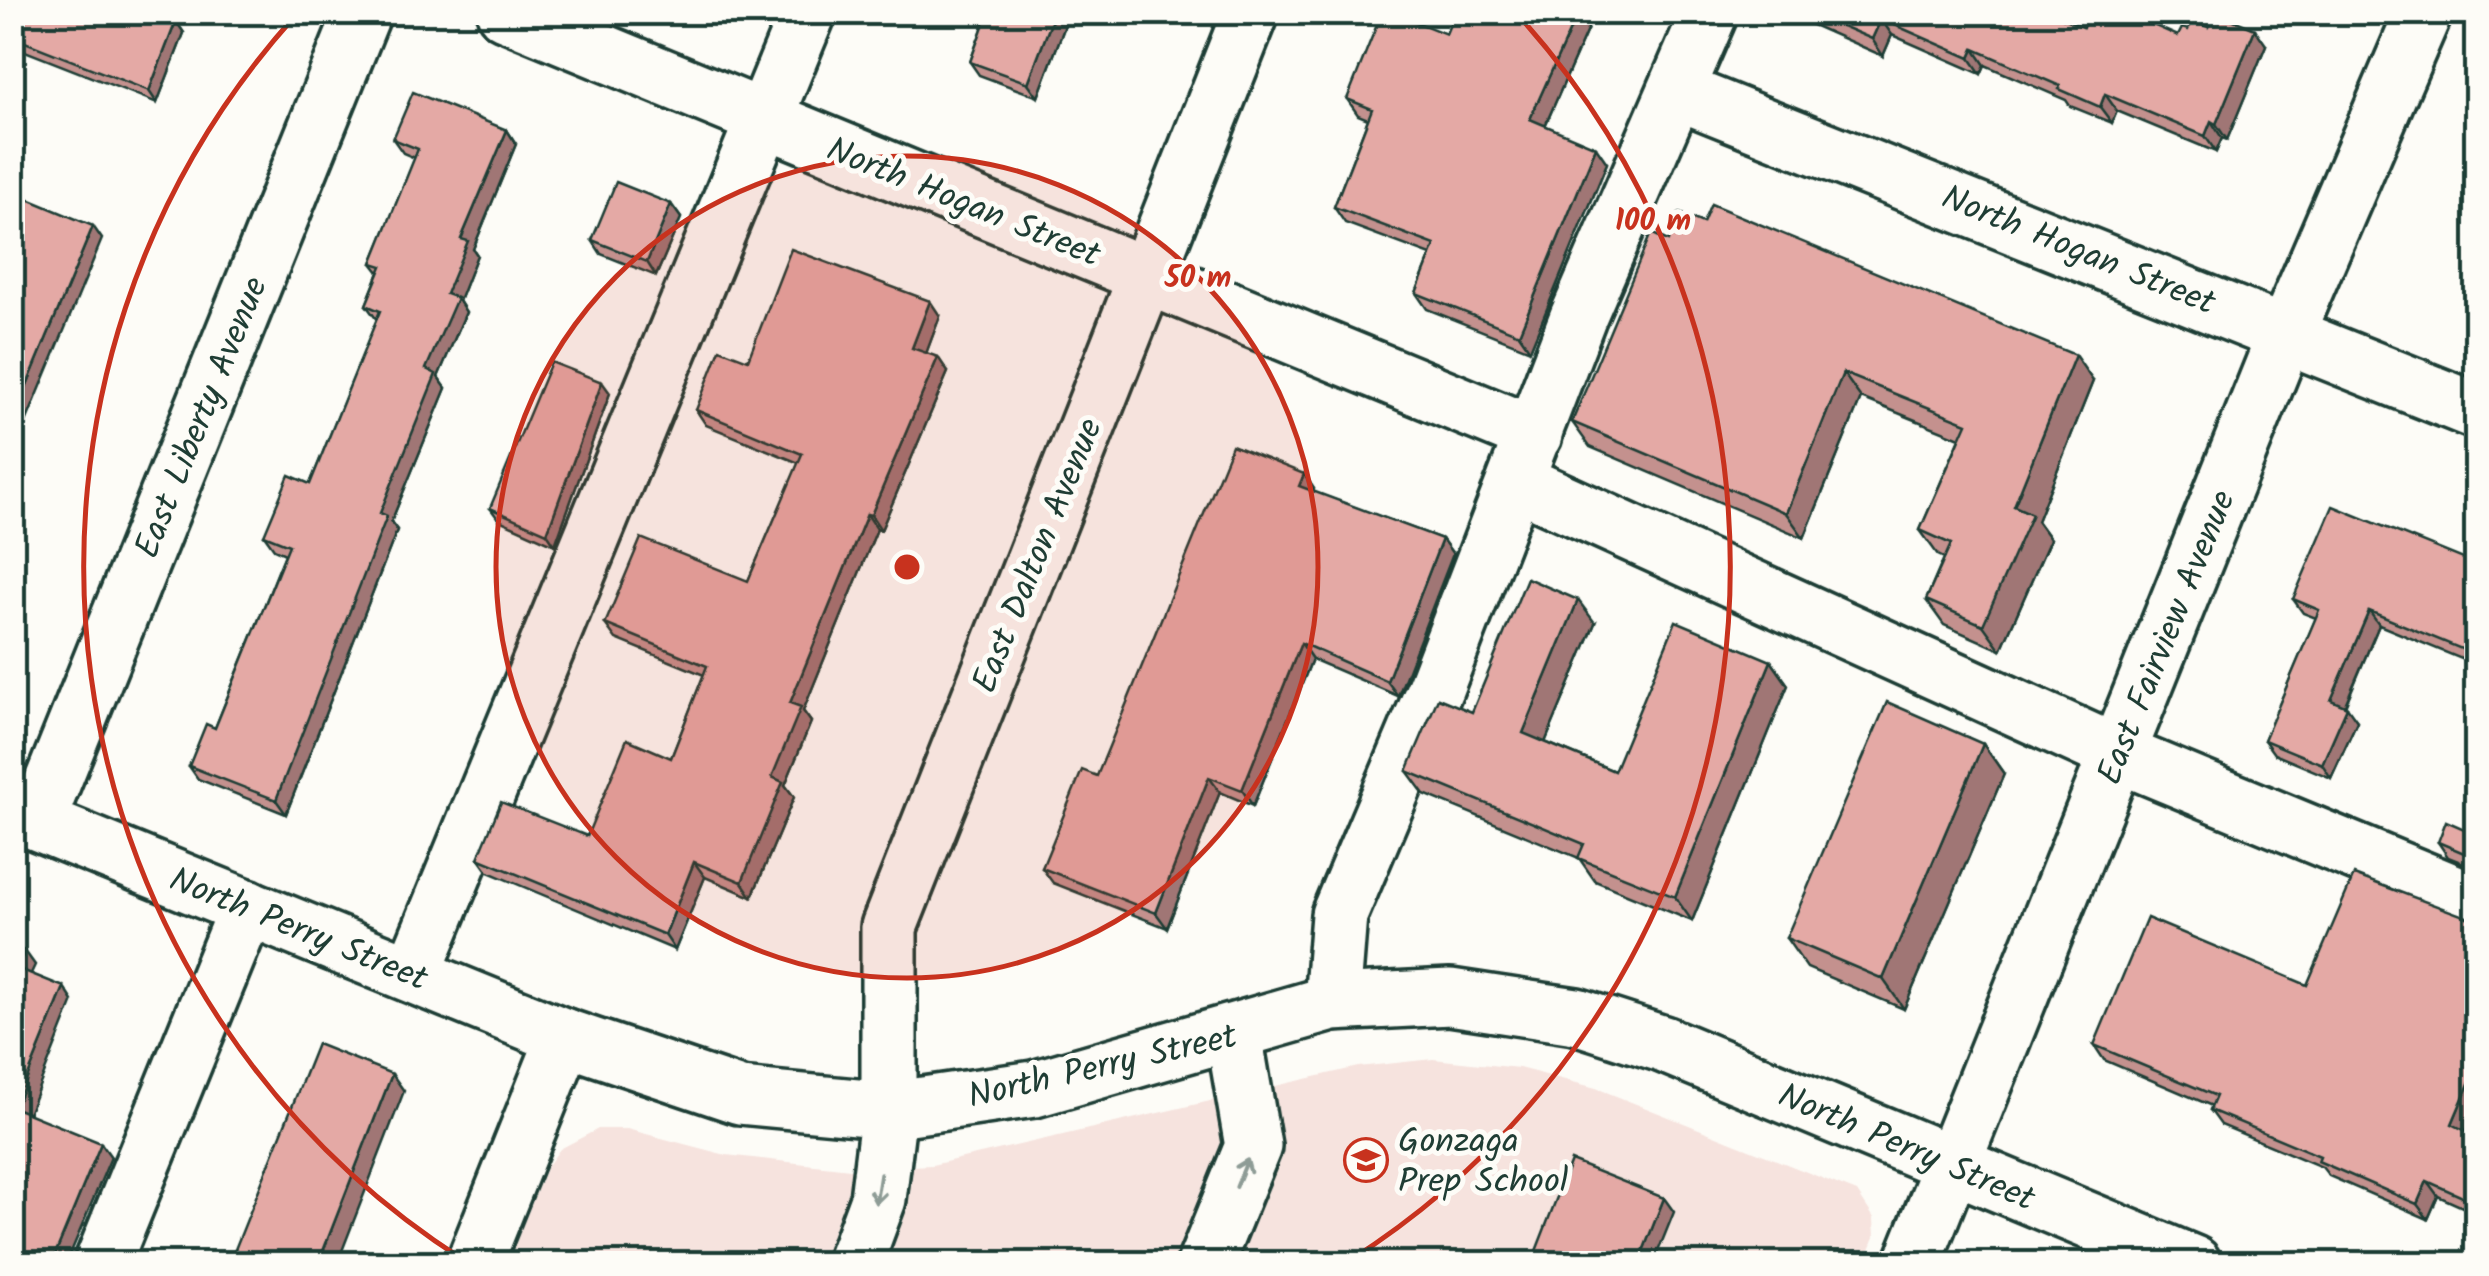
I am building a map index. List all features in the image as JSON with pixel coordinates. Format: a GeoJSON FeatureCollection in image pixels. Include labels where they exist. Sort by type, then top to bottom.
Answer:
{"type":"FeatureCollection","features":[{"type":"Feature","properties":{"kind":"street","name":"East Liberty Avenue"},"geometry":{"type":"LineString","coordinates":[[24,817],[363,12]]}},
{"type":"Feature","properties":{"kind":"street","name":"North Hogan Street"},"geometry":{"type":"LineString","coordinates":[[505,12],[1146,276],[1525,458],[2118,754],[2476,902]]}},
{"type":"Feature","properties":{"kind":"street"},"geometry":{"type":"LineString","coordinates":[[413,974],[808,12]]}},
{"type":"Feature","properties":{"kind":"street","name":"East Dalton Avenue"},"geometry":{"type":"LineString","coordinates":[[854,1264],[878,1198],[889,1110],[889,927],[1250,12]]}},
{"type":"Feature","properties":{"kind":"street"},"geometry":{"type":"LineString","coordinates":[[1332,1004],[1339,915],[1436,686],[1578,317],[1679,92],[1710,12]]}},
{"type":"Feature","properties":{"kind":"street","name":"East Fairview Avenue"},"geometry":{"type":"LineString","coordinates":[[1912,1264],[2287,331],[2424,12]]}},
{"type":"Feature","properties":{"kind":"street","name":"North Hogan Street"},"geometry":{"type":"LineString","coordinates":[[1679,92],[2287,331],[2476,411]]}},
{"type":"Feature","properties":{"kind":"street","name":"North Perry Street"},"geometry":{"type":"LineString","coordinates":[[24,817],[565,1037],[740,1096],[889,1110],[1034,1089],[1332,1004],[1450,998],[1576,1016],[1663,1044],[2193,1264]]}},
{"type":"Feature","properties":{"kind":"street"},"geometry":{"type":"LineString","coordinates":[[102,1264],[247,907]]}},
{"type":"Feature","properties":{"kind":"street"},"geometry":{"type":"LineString","coordinates":[[1205,1264],[1254,1146],[1234,1035]]}},
{"type":"Feature","properties":{"kind":"street"},"geometry":{"type":"LineString","coordinates":[[474,1264],[565,1037]]}},
{"type":"Feature","properties":{"kind":"shaded area","name":"Gonzaga Prep School"},"geometry":{"type":"Polygon","coordinates":[[[1433,1059],[1519,1068],[1596,1088],[1857,1192],[1874,1218],[1875,1237],[1864,1264],[507,1264],[546,1168],[560,1149],[598,1129],[627,1129],[726,1155],[850,1169],[932,1165],[1358,1067],[1433,1059]]]}},
{"type":"Feature","properties":{"kind":"building"},"geometry":{"type":"Polygon","coordinates":[[[12,12],[155,12],[176,21],[149,91],[12,37],[12,12]]]}},
{"type":"Feature","properties":{"kind":"building"},"geometry":{"type":"Polygon","coordinates":[[[988,12],[1055,12],[1028,83],[970,62],[988,12]]]}},
{"type":"Feature","properties":{"kind":"building"},"geometry":{"type":"Polygon","coordinates":[[[1382,12],[1446,34],[1455,12],[1578,12],[1530,119],[1596,147],[1519,334],[1416,293],[1435,245],[1334,207],[1372,109],[1347,99],[1382,12]]]}},
{"type":"Feature","properties":{"kind":"building"},"geometry":{"type":"Polygon","coordinates":[[[1809,12],[2049,12],[2083,27],[2090,12],[2123,12],[2178,36],[2182,28],[2188,30],[2192,21],[2208,27],[2215,12],[2255,29],[2216,124],[2211,121],[2205,136],[2105,94],[2100,107],[1974,49],[1970,58],[1881,19],[1872,39],[1809,12]]]}},
{"type":"Feature","properties":{"kind":"building"},"geometry":{"type":"Polygon","coordinates":[[[413,92],[507,130],[461,239],[468,241],[446,294],[457,298],[426,369],[436,374],[380,513],[387,516],[276,800],[189,766],[206,724],[215,728],[289,545],[264,535],[289,475],[310,484],[380,311],[366,305],[382,266],[372,263],[418,149],[393,139],[413,92]]]}},
{"type":"Feature","properties":{"kind":"building"},"geometry":{"type":"Polygon","coordinates":[[[616,182],[671,204],[647,262],[592,240],[616,182]]]}},
{"type":"Feature","properties":{"kind":"building"},"geometry":{"type":"Polygon","coordinates":[[[28,199],[93,226],[12,421],[12,235],[28,199]]]}},
{"type":"Feature","properties":{"kind":"building"},"geometry":{"type":"Polygon","coordinates":[[[1711,204],[2075,355],[2014,506],[2032,514],[1983,625],[1926,600],[1951,544],[1920,530],[1967,423],[1843,373],[1786,513],[1572,422],[1651,233],[1668,241],[1679,213],[1703,223],[1711,204]]]}},
{"type":"Feature","properties":{"kind":"building"},"geometry":{"type":"Polygon","coordinates":[[[791,249],[930,301],[912,348],[938,357],[871,515],[867,514],[790,703],[801,707],[772,777],[783,782],[742,882],[694,862],[665,935],[478,858],[501,802],[587,836],[627,739],[671,758],[707,666],[605,624],[641,538],[748,581],[802,454],[696,410],[720,349],[748,360],[791,249]]]}},
{"type":"Feature","properties":{"kind":"building"},"geometry":{"type":"Polygon","coordinates":[[[551,362],[602,382],[547,533],[490,508],[551,362]]]}},
{"type":"Feature","properties":{"kind":"building"},"geometry":{"type":"Polygon","coordinates":[[[1232,445],[1304,474],[1299,486],[1442,539],[1387,681],[1301,643],[1242,790],[1209,777],[1156,913],[1042,868],[1082,770],[1097,776],[1232,445]]]}},
{"type":"Feature","properties":{"kind":"building"},"geometry":{"type":"Polygon","coordinates":[[[2333,506],[2476,564],[2476,655],[2369,611],[2331,700],[2347,707],[2322,764],[2264,740],[2319,610],[2293,599],[2333,506]]]}},
{"type":"Feature","properties":{"kind":"building"},"geometry":{"type":"Polygon","coordinates":[[[1527,578],[1578,600],[1523,733],[1614,771],[1676,621],[1771,661],[1675,897],[1578,858],[1584,844],[1407,771],[1438,698],[1472,712],[1527,578]]]}},
{"type":"Feature","properties":{"kind":"building"},"geometry":{"type":"Polygon","coordinates":[[[1887,702],[1983,744],[1883,979],[1786,938],[1887,702]]]}},
{"type":"Feature","properties":{"kind":"building"},"geometry":{"type":"Polygon","coordinates":[[[2446,821],[2476,834],[2476,858],[2438,842],[2446,821]]]}},
{"type":"Feature","properties":{"kind":"building"},"geometry":{"type":"Polygon","coordinates":[[[2354,875],[2469,918],[2476,915],[2476,1067],[2452,1124],[2476,1136],[2476,1203],[2427,1181],[2417,1204],[2318,1161],[2320,1156],[2210,1110],[2216,1096],[2094,1045],[2147,918],[2307,985],[2354,875]]]}},
{"type":"Feature","properties":{"kind":"building"},"geometry":{"type":"Polygon","coordinates":[[[12,945],[25,951],[17,968],[64,987],[15,1108],[101,1143],[51,1264],[12,1264],[12,945]]]}},
{"type":"Feature","properties":{"kind":"building"},"geometry":{"type":"Polygon","coordinates":[[[317,1044],[392,1074],[318,1264],[214,1264],[217,1257],[230,1262],[317,1044]]]}},
{"type":"Feature","properties":{"kind":"building"},"geometry":{"type":"Polygon","coordinates":[[[1571,1161],[1664,1198],[1638,1264],[1531,1264],[1571,1161]]]}},
{"type":"Feature","properties":{"kind":"place","name":"Gonzaga Prep School"},"geometry":{"type":"Point","coordinates":[1366,1160]}}]}
